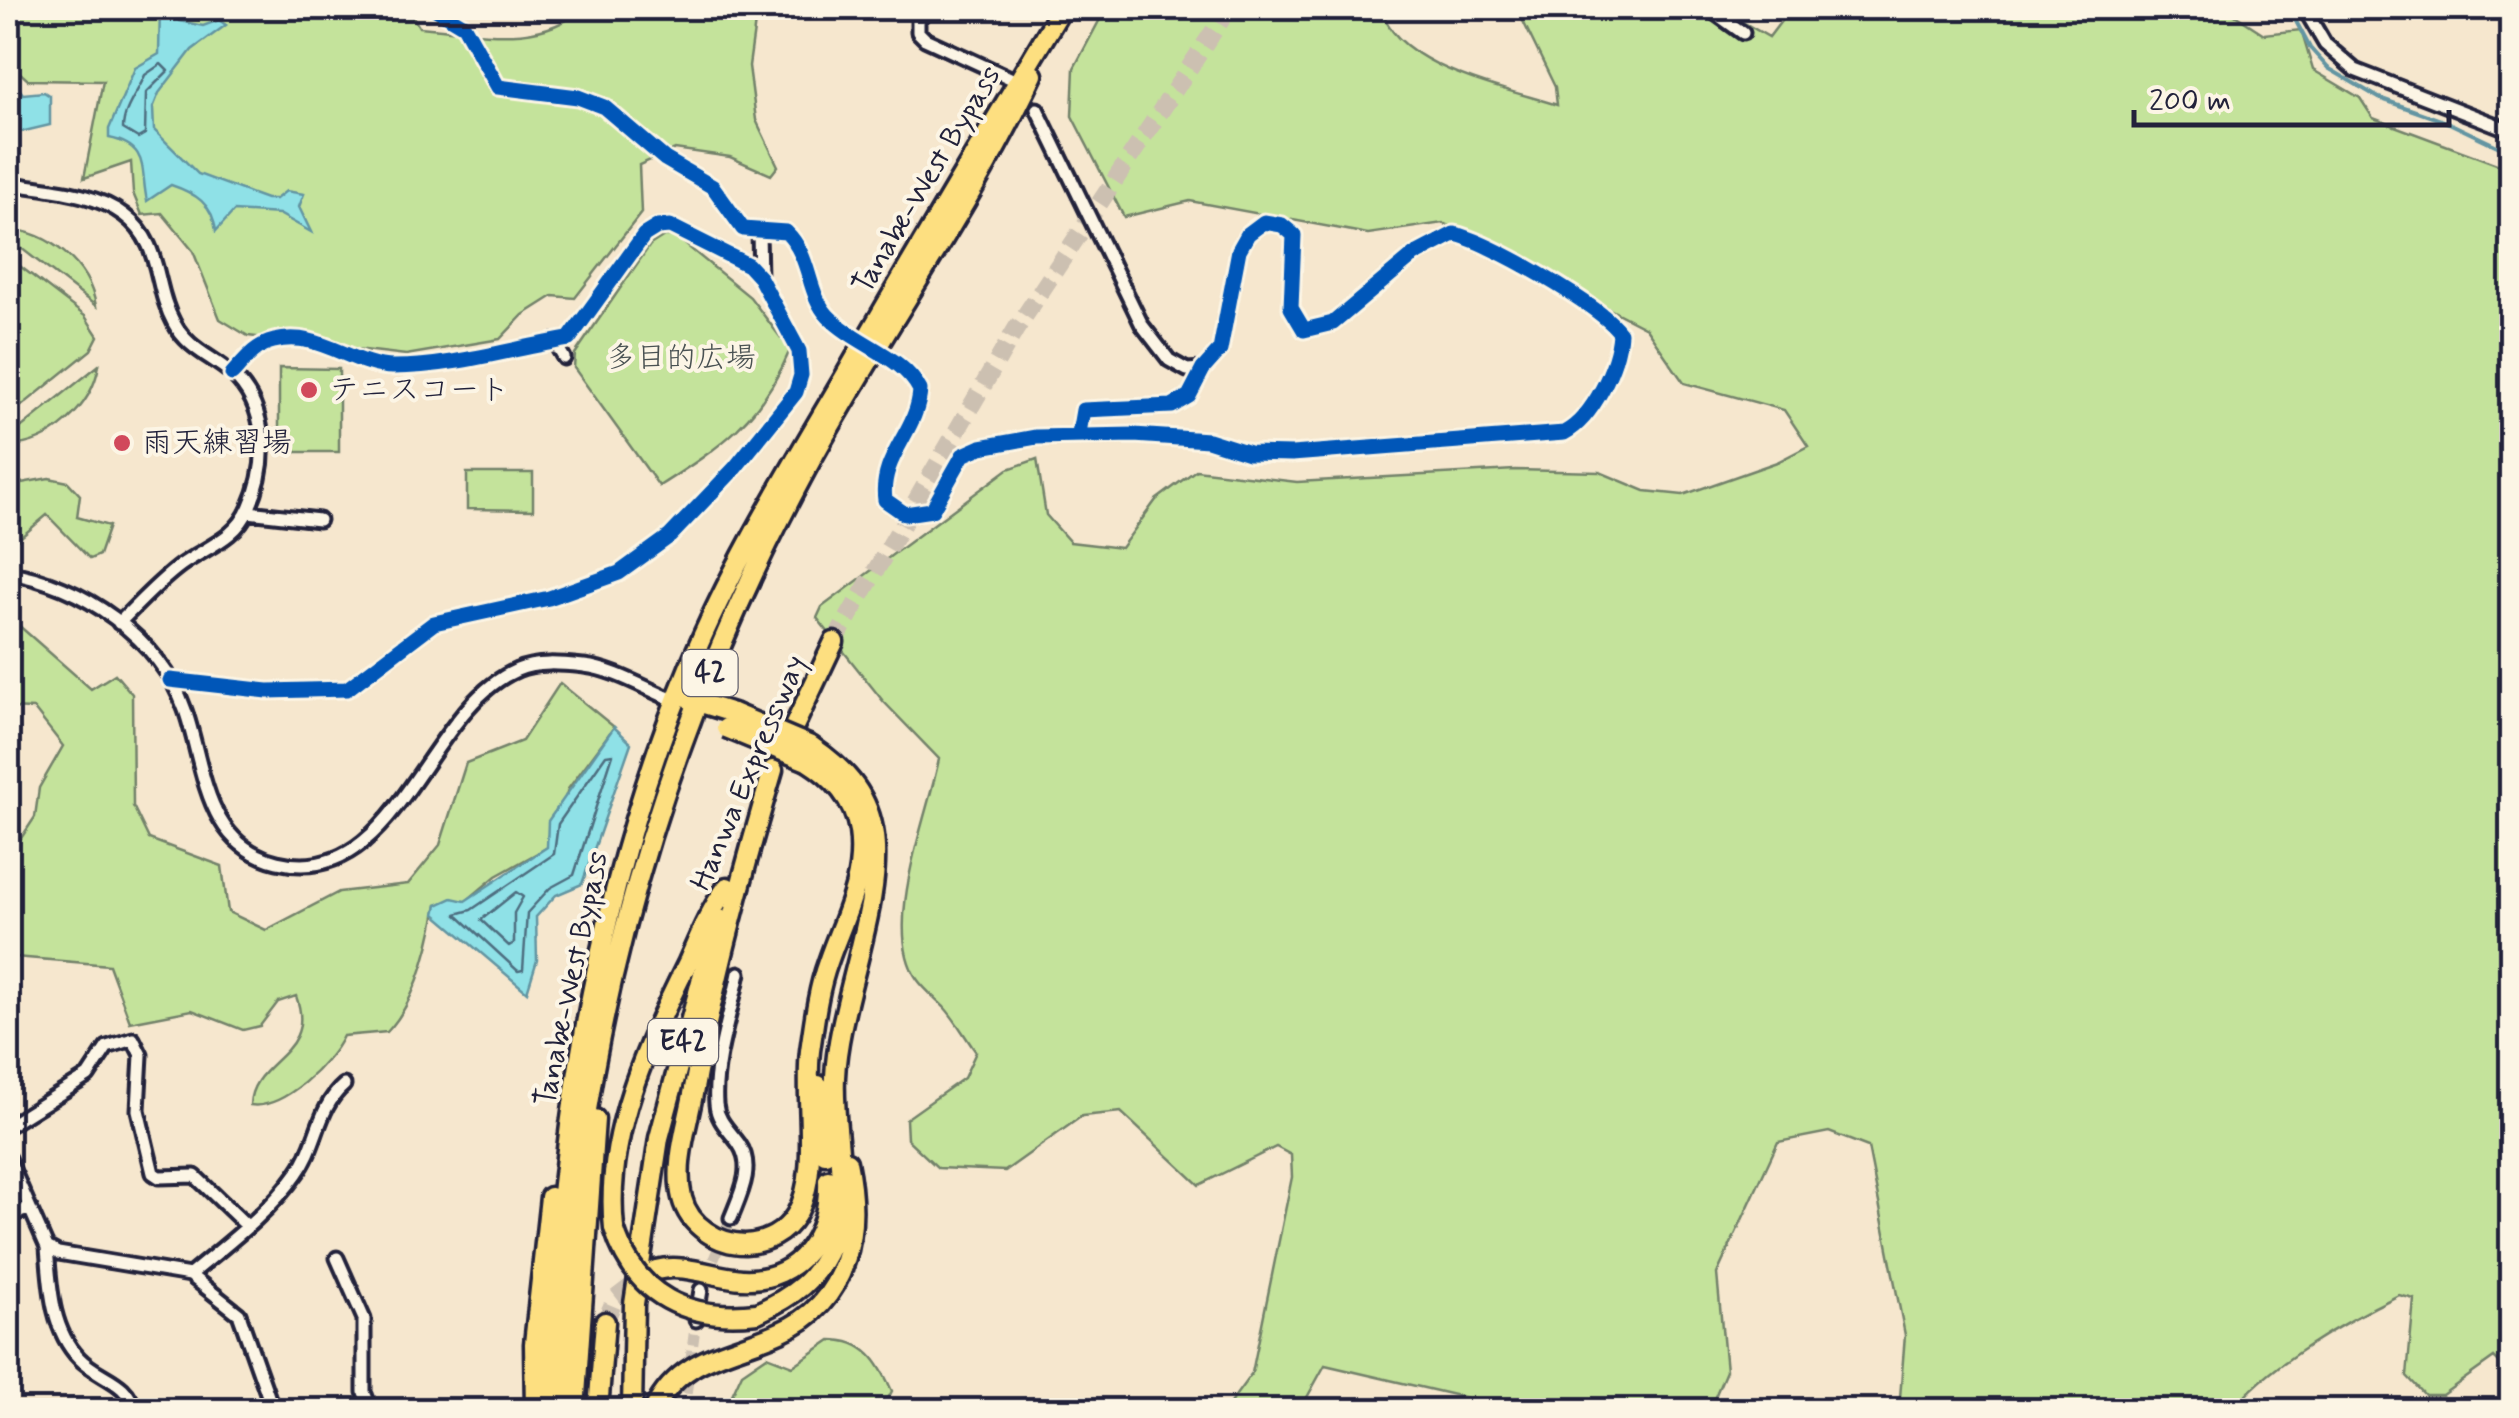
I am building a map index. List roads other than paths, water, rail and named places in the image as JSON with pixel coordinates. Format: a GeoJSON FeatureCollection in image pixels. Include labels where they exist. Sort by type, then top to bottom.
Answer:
{"type":"FeatureCollection","features":[{"type":"Feature","properties":{"kind":"highway","name":"Tanabe-West Bypass"},"geometry":{"type":"LineString","coordinates":[[550,1410],[560,1198],[596,976],[611,904],[676,701],[727,585],[869,349],[1065,8]]}},
{"type":"Feature","properties":{"kind":"highway","name":"Tanabe-West Bypass"},"geometry":{"type":"LineString","coordinates":[[563,1410],[570,1236],[583,1121],[605,1004],[640,867],[697,708],[759,559],[869,349]]}},
{"type":"Feature","properties":{"kind":"highway","name":"Hanwa Expressway"},"geometry":{"type":"LineString","coordinates":[[646,1273],[663,1118],[727,886],[774,770],[834,642]]}},
{"type":"Feature","properties":{"kind":"highway"},"geometry":{"type":"LineString","coordinates":[[676,701],[809,754],[854,782],[868,808],[874,834],[874,866],[834,1077],[840,1206],[831,1246],[805,1286],[756,1313],[718,1318],[678,1306],[648,1286],[629,1264],[614,1228],[617,1154],[650,1039],[710,910],[727,886]]}},
{"type":"Feature","properties":{"kind":"highway"},"geometry":{"type":"LineString","coordinates":[[646,1273],[688,1269],[765,1278],[788,1269],[818,1238],[827,1213],[818,1061],[840,934],[859,870],[859,828],[839,785],[809,754]]}},
{"type":"Feature","properties":{"kind":"highway"},"geometry":{"type":"LineString","coordinates":[[774,770],[730,913],[680,1164],[686,1208],[700,1226],[721,1240],[750,1244],[780,1234],[805,1197],[810,1054],[826,965],[840,934]]}},
{"type":"Feature","properties":{"kind":"highway","name":"42"},"geometry":{"type":"LineString","coordinates":[[535,1410],[534,1344],[544,1238],[562,1111],[596,976]]}},
{"type":"Feature","properties":{"kind":"highway","name":"42"},"geometry":{"type":"LineString","coordinates":[[575,1410],[605,1004]]}},
{"type":"Feature","properties":{"kind":"highway"},"geometry":{"type":"LineString","coordinates":[[654,1410],[674,1378],[684,1371],[812,1315],[840,1277],[852,1248],[856,1218],[836,1103]]}},
{"type":"Feature","properties":{"kind":"highway","name":"E42"},"geometry":{"type":"LineString","coordinates":[[633,1404],[646,1273]]}},
{"type":"Feature","properties":{"kind":"highway"},"geometry":{"type":"LineString","coordinates":[[598,1409],[605,1322]]}},
{"type":"Feature","properties":{"kind":"street"},"geometry":{"type":"LineString","coordinates":[[434,8],[464,26],[498,87],[578,97],[604,107],[665,159],[713,187],[743,229],[786,232],[802,247],[826,314],[869,349],[902,365],[920,390],[919,408],[886,468],[883,483],[885,500],[905,514],[932,510],[945,494],[952,469],[963,455],[981,447],[1080,433],[1208,440],[1249,453],[1292,454],[1564,433],[1581,424],[1619,351],[1620,333],[1609,320],[1530,270],[1476,239],[1454,234],[1414,254],[1334,323],[1304,330],[1290,308],[1294,235],[1282,225],[1264,222],[1248,234],[1238,250],[1220,350],[1203,368],[1189,396],[1172,406],[1083,410],[1080,433]]}},
{"type":"Feature","properties":{"kind":"street"},"geometry":{"type":"LineString","coordinates":[[928,8],[918,20],[918,32],[925,39],[1010,78]]}},
{"type":"Feature","properties":{"kind":"street"},"geometry":{"type":"LineString","coordinates":[[1708,8],[1743,33]]}},
{"type":"Feature","properties":{"kind":"street"},"geometry":{"type":"LineString","coordinates":[[2304,8],[2325,44],[2356,70],[2512,131]]}},
{"type":"Feature","properties":{"kind":"street"},"geometry":{"type":"LineString","coordinates":[[2489,8],[2512,12]]}},
{"type":"Feature","properties":{"kind":"street"},"geometry":{"type":"LineString","coordinates":[[1037,109],[1148,335],[1169,360],[1187,370],[1203,368]]}},
{"type":"Feature","properties":{"kind":"street"},"geometry":{"type":"LineString","coordinates":[[8,182],[90,198],[133,222],[153,249],[173,323],[200,353],[232,374],[252,398],[262,440],[261,468],[248,512],[228,536],[182,564],[119,623]]}},
{"type":"Feature","properties":{"kind":"street"},"geometry":{"type":"LineString","coordinates":[[170,680],[268,691],[347,689],[434,623],[548,598],[619,574],[670,536],[735,468],[796,392],[799,351],[760,278],[748,265],[670,226],[657,227],[644,235],[569,339],[475,359],[395,367],[374,365],[321,343],[282,340],[248,355],[232,374]]}},
{"type":"Feature","properties":{"kind":"street"},"geometry":{"type":"LineString","coordinates":[[759,232],[760,278]]}},
{"type":"Feature","properties":{"kind":"street"},"geometry":{"type":"LineString","coordinates":[[248,512],[320,520]]}},
{"type":"Feature","properties":{"kind":"street"},"geometry":{"type":"LineString","coordinates":[[8,573],[69,589],[119,623],[170,680],[185,710],[210,806],[250,852],[279,862],[332,857],[355,849],[380,830],[478,694],[519,668],[589,666],[676,701]]}},
{"type":"Feature","properties":{"kind":"street"},"geometry":{"type":"LineString","coordinates":[[731,1218],[746,1180],[746,1164],[741,1146],[726,1130],[716,1109],[716,1088],[739,973]]}},
{"type":"Feature","properties":{"kind":"street"},"geometry":{"type":"LineString","coordinates":[[8,1126],[88,1076],[107,1047],[133,1039],[141,1055],[138,1110],[153,1173],[159,1178],[195,1176],[248,1226]]}},
{"type":"Feature","properties":{"kind":"street"},"geometry":{"type":"LineString","coordinates":[[190,1275],[248,1226],[297,1173],[328,1099],[344,1085]]}},
{"type":"Feature","properties":{"kind":"street"},"geometry":{"type":"LineString","coordinates":[[8,1158],[47,1247],[57,1321],[67,1342],[80,1359],[124,1387],[134,1410]]}},
{"type":"Feature","properties":{"kind":"street"},"geometry":{"type":"LineString","coordinates":[[8,1216],[28,1209]]}},
{"type":"Feature","properties":{"kind":"street"},"geometry":{"type":"LineString","coordinates":[[47,1247],[58,1254],[190,1275],[238,1314],[273,1410]]}},
{"type":"Feature","properties":{"kind":"street"},"geometry":{"type":"LineString","coordinates":[[337,1258],[364,1319],[364,1392],[371,1410]]}},
{"type":"Feature","properties":{"kind":"street"},"geometry":{"type":"LineString","coordinates":[[696,1320],[701,1290]]}},
{"type":"Feature","properties":{"kind":"water"},"geometry":{"type":"Polygon","coordinates":[[[160,8],[179,8],[180,21],[203,26],[219,20],[226,25],[192,50],[159,93],[153,108],[154,130],[198,174],[266,199],[276,199],[286,191],[304,194],[299,207],[311,232],[279,214],[234,211],[216,231],[211,214],[201,201],[171,185],[147,201],[137,153],[109,138],[109,129],[135,68],[159,54],[160,8]]]}},
{"type":"Feature","properties":{"kind":"water"},"geometry":{"type":"Polygon","coordinates":[[[8,74],[23,94],[44,92],[50,96],[50,125],[8,135],[8,74]]]}},
{"type":"Feature","properties":{"kind":"water"},"geometry":{"type":"Polygon","coordinates":[[[614,727],[631,743],[582,884],[556,895],[536,917],[537,960],[527,992],[435,914],[437,905],[452,898],[465,901],[547,847],[548,821],[614,727]]]}},
{"type":"Feature","properties":{"kind":"waterway"},"geometry":{"type":"LineString","coordinates":[[2289,8],[2310,48],[2328,68],[2379,98],[2449,123],[2512,153]]}},
{"type":"Feature","properties":{"kind":"tunnel"},"geometry":{"type":"LineString","coordinates":[[834,642],[1016,329],[1229,8]]}},
{"type":"Feature","properties":{"kind":"tunnel"},"geometry":{"type":"LineString","coordinates":[[701,1290],[731,1218]]}},
{"type":"Feature","properties":{"kind":"tunnel"},"geometry":{"type":"LineString","coordinates":[[605,1322],[615,1299],[646,1275]]}},
{"type":"Feature","properties":{"kind":"tunnel"},"geometry":{"type":"LineString","coordinates":[[684,1410],[696,1320]]}},
{"type":"Feature","properties":{"kind":"place","name":"テニスコート"},"geometry":{"type":"Point","coordinates":[309,390]}},
{"type":"Feature","properties":{"kind":"place","name":"雨天練習場"},"geometry":{"type":"Point","coordinates":[122,443]}},
{"type":"Feature","properties":{"kind":"park label","name":"多目的広場"},"geometry":{"type":"Point","coordinates":[681,358]}}]}
